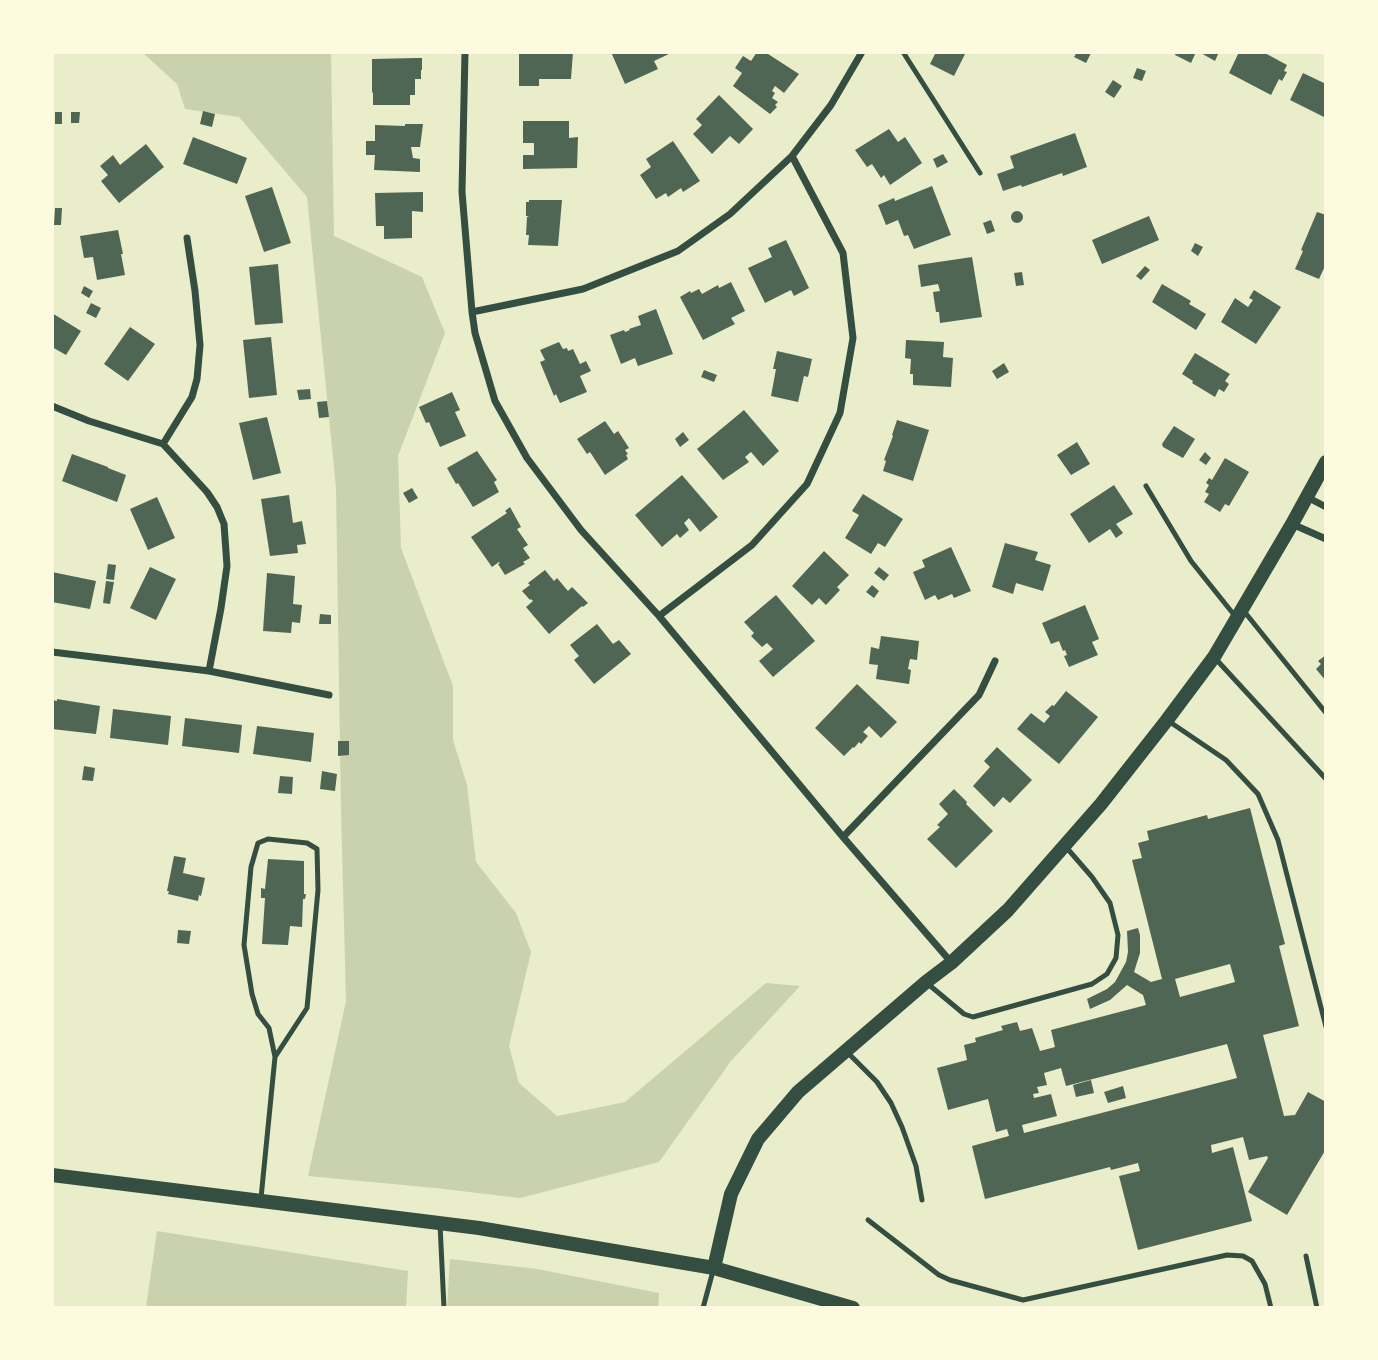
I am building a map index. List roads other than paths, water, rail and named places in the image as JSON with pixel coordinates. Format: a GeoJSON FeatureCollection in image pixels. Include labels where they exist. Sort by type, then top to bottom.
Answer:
{"type":"FeatureCollection","features":[{"type":"Feature","properties":{"kind":"main road"},"geometry":{"type":"LineString","coordinates":[[714,1268],[731,1194],[758,1139],[798,1092],[951,963],[1008,910],[1101,804],[1214,657],[1307,498],[1325,462]]}},
{"type":"Feature","properties":{"kind":"main road"},"geometry":{"type":"LineString","coordinates":[[52,1175],[479,1228],[714,1268],[853,1307]]}},
{"type":"Feature","properties":{"kind":"street"},"geometry":{"type":"LineString","coordinates":[[465,52],[462,192],[472,312],[475,333],[495,401],[527,458],[581,530],[659,617],[951,963]]}},
{"type":"Feature","properties":{"kind":"street"},"geometry":{"type":"LineString","coordinates":[[472,312],[583,289],[678,251],[730,214],[792,156],[831,105],[862,52]]}},
{"type":"Feature","properties":{"kind":"street"},"geometry":{"type":"LineString","coordinates":[[659,617],[752,545],[807,484],[840,413],[853,338],[843,254],[792,156]]}},
{"type":"Feature","properties":{"kind":"street"},"geometry":{"type":"LineString","coordinates":[[163,444],[192,397],[197,379],[200,345],[187,238]]}},
{"type":"Feature","properties":{"kind":"street"},"geometry":{"type":"LineString","coordinates":[[52,406],[89,421],[163,444],[207,492],[217,507],[225,524],[227,566],[209,671]]}},
{"type":"Feature","properties":{"kind":"street"},"geometry":{"type":"LineString","coordinates":[[1307,498],[1325,508]]}},
{"type":"Feature","properties":{"kind":"street"},"geometry":{"type":"LineString","coordinates":[[1292,524],[1325,539]]}},
{"type":"Feature","properties":{"kind":"street"},"geometry":{"type":"LineString","coordinates":[[52,652],[209,671],[329,695]]}},
{"type":"Feature","properties":{"kind":"street"},"geometry":{"type":"LineString","coordinates":[[843,837],[979,695],[995,661]]}},
{"type":"Feature","properties":{"kind":"lane"},"geometry":{"type":"LineString","coordinates":[[903,52],[980,173]]}},
{"type":"Feature","properties":{"kind":"lane"},"geometry":{"type":"LineString","coordinates":[[1146,486],[1191,561],[1325,713]]}},
{"type":"Feature","properties":{"kind":"lane"},"geometry":{"type":"LineString","coordinates":[[1214,657],[1325,779]]}},
{"type":"Feature","properties":{"kind":"lane"},"geometry":{"type":"LineString","coordinates":[[1167,720],[1226,760],[1258,794],[1278,840],[1325,1027]]}},
{"type":"Feature","properties":{"kind":"lane"},"geometry":{"type":"LineString","coordinates":[[261,1201],[275,1057],[269,1028],[258,1014],[252,994],[244,946],[251,867],[258,843],[268,839],[307,843],[317,849],[318,890],[307,1008],[275,1057]]}},
{"type":"Feature","properties":{"kind":"lane"},"geometry":{"type":"LineString","coordinates":[[926,982],[964,1014],[973,1017],[1092,984],[1107,974],[1116,958],[1118,935],[1110,903],[1093,877],[1065,845]]}},
{"type":"Feature","properties":{"kind":"lane"},"geometry":{"type":"LineString","coordinates":[[845,1051],[877,1082],[891,1103],[916,1166],[922,1200]]}},
{"type":"Feature","properties":{"kind":"lane"},"geometry":{"type":"LineString","coordinates":[[867,1220],[939,1275],[1024,1300],[1227,1255],[1242,1256],[1252,1261],[1265,1284],[1270,1307]]}},
{"type":"Feature","properties":{"kind":"lane"},"geometry":{"type":"LineString","coordinates":[[440,1224],[444,1307]]}},
{"type":"Feature","properties":{"kind":"lane"},"geometry":{"type":"LineString","coordinates":[[1306,1256],[1317,1307]]}},
{"type":"Feature","properties":{"kind":"lane"},"geometry":{"type":"LineString","coordinates":[[702,1307],[714,1268]]}}]}
